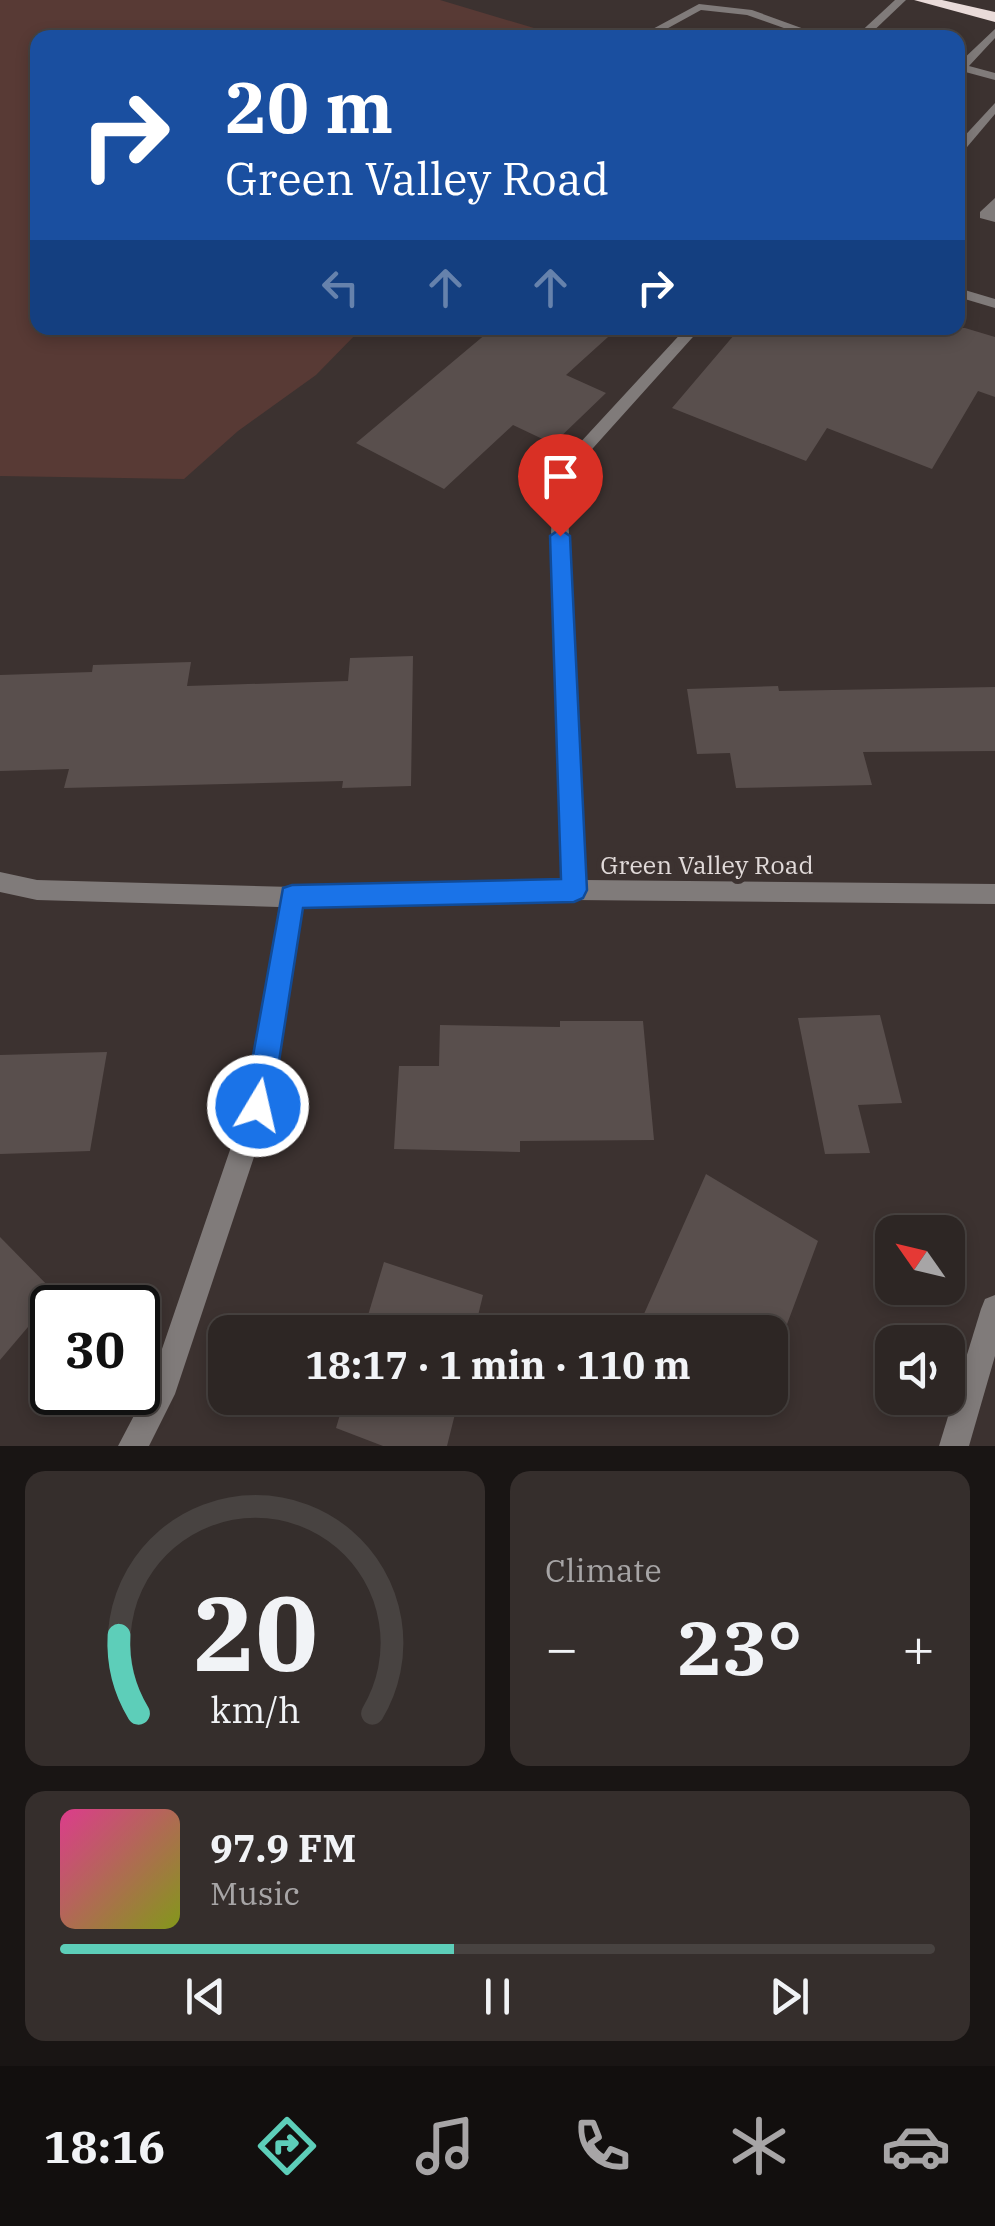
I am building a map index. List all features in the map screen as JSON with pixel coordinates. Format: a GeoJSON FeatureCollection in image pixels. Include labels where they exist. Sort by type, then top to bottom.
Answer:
{"type":"FeatureCollection","features":[{"type":"Feature","properties":{"kind":"highway"},"geometry":{"type":"LineString","coordinates":[[922,0],[995,18]]}},
{"type":"Feature","properties":{"kind":"street"},"geometry":{"type":"LineString","coordinates":[[868,30],[901,0]]}},
{"type":"Feature","properties":{"kind":"street"},"geometry":{"type":"LineString","coordinates":[[656,30],[699,7],[748,12],[801,30]]}},
{"type":"Feature","properties":{"kind":"street"},"geometry":{"type":"LineString","coordinates":[[965,61],[995,32]]}},
{"type":"Feature","properties":{"kind":"street"},"geometry":{"type":"LineString","coordinates":[[965,68],[995,77]]}},
{"type":"Feature","properties":{"kind":"street"},"geometry":{"type":"LineString","coordinates":[[965,142],[995,107]]}},
{"type":"Feature","properties":{"kind":"street"},"geometry":{"type":"LineString","coordinates":[[995,202],[985,215],[995,218]]}},
{"type":"Feature","properties":{"kind":"street"},"geometry":{"type":"LineString","coordinates":[[965,294],[995,304]]}},
{"type":"Feature","properties":{"kind":"street"},"geometry":{"type":"LineString","coordinates":[[574,890],[559,476],[688,335]]}},
{"type":"Feature","properties":{"kind":"street","name":"Green Valley Road"},"geometry":{"type":"LineString","coordinates":[[0,882],[37,890],[292,897],[574,890],[995,894]]}},
{"type":"Feature","properties":{"kind":"street"},"geometry":{"type":"LineString","coordinates":[[134,1446],[160,1394],[258,1106],[292,897]]}},
{"type":"Feature","properties":{"kind":"street"},"geometry":{"type":"LineString","coordinates":[[954,1446],[995,1309]]}},
{"type":"Feature","properties":{"kind":"shaded area"},"geometry":{"type":"Polygon","coordinates":[[[0,0],[440,0],[541,30],[30,30],[30,335],[355,335],[316,375],[238,431],[184,479],[0,476],[0,0]]]}},
{"type":"Feature","properties":{"kind":"building"},"geometry":{"type":"Polygon","coordinates":[[[965,328],[995,337],[995,397],[978,391],[932,469],[827,428],[806,461],[672,408],[734,335],[965,335],[965,328]]]}},
{"type":"Feature","properties":{"kind":"building"},"geometry":{"type":"Polygon","coordinates":[[[485,335],[610,335],[566,375],[606,393],[553,444],[513,425],[444,489],[356,443],[485,335]]]}},
{"type":"Feature","properties":{"kind":"building"},"geometry":{"type":"Polygon","coordinates":[[[413,656],[411,786],[342,788],[343,781],[64,788],[69,769],[0,771],[0,675],[92,672],[93,665],[191,662],[187,686],[348,681],[350,658],[413,656]]]}},
{"type":"Feature","properties":{"kind":"building"},"geometry":{"type":"Polygon","coordinates":[[[778,686],[779,691],[995,687],[995,751],[863,752],[872,785],[736,788],[730,753],[697,754],[687,689],[778,686]]]}},
{"type":"Feature","properties":{"kind":"building"},"geometry":{"type":"Polygon","coordinates":[[[880,1015],[902,1103],[858,1105],[870,1153],[825,1154],[798,1018],[880,1015]]]}},
{"type":"Feature","properties":{"kind":"building"},"geometry":{"type":"Polygon","coordinates":[[[560,1021],[643,1021],[654,1140],[520,1141],[520,1152],[394,1149],[399,1066],[439,1066],[440,1025],[560,1027],[560,1021]]]}},
{"type":"Feature","properties":{"kind":"building"},"geometry":{"type":"Polygon","coordinates":[[[107,1052],[90,1151],[0,1154],[0,1055],[107,1052]]]}},
{"type":"Feature","properties":{"kind":"building"},"geometry":{"type":"Polygon","coordinates":[[[706,1174],[818,1241],[788,1322],[788,1315],[644,1315],[706,1174]]]}},
{"type":"Feature","properties":{"kind":"building"},"geometry":{"type":"Polygon","coordinates":[[[0,1237],[47,1285],[30,1285],[30,1325],[0,1360],[0,1237]]]}},
{"type":"Feature","properties":{"kind":"building"},"geometry":{"type":"Polygon","coordinates":[[[384,1262],[483,1295],[478,1315],[368,1315],[384,1262]]]}},
{"type":"Feature","properties":{"kind":"building"},"geometry":{"type":"Polygon","coordinates":[[[340,1415],[455,1415],[447,1446],[383,1446],[336,1428],[340,1415]]]}},
{"type":"Feature","properties":{"kind":"route"},"geometry":{"type":"LineString","coordinates":[[258,1106],[292,897],[574,890],[560,536]]}}]}
